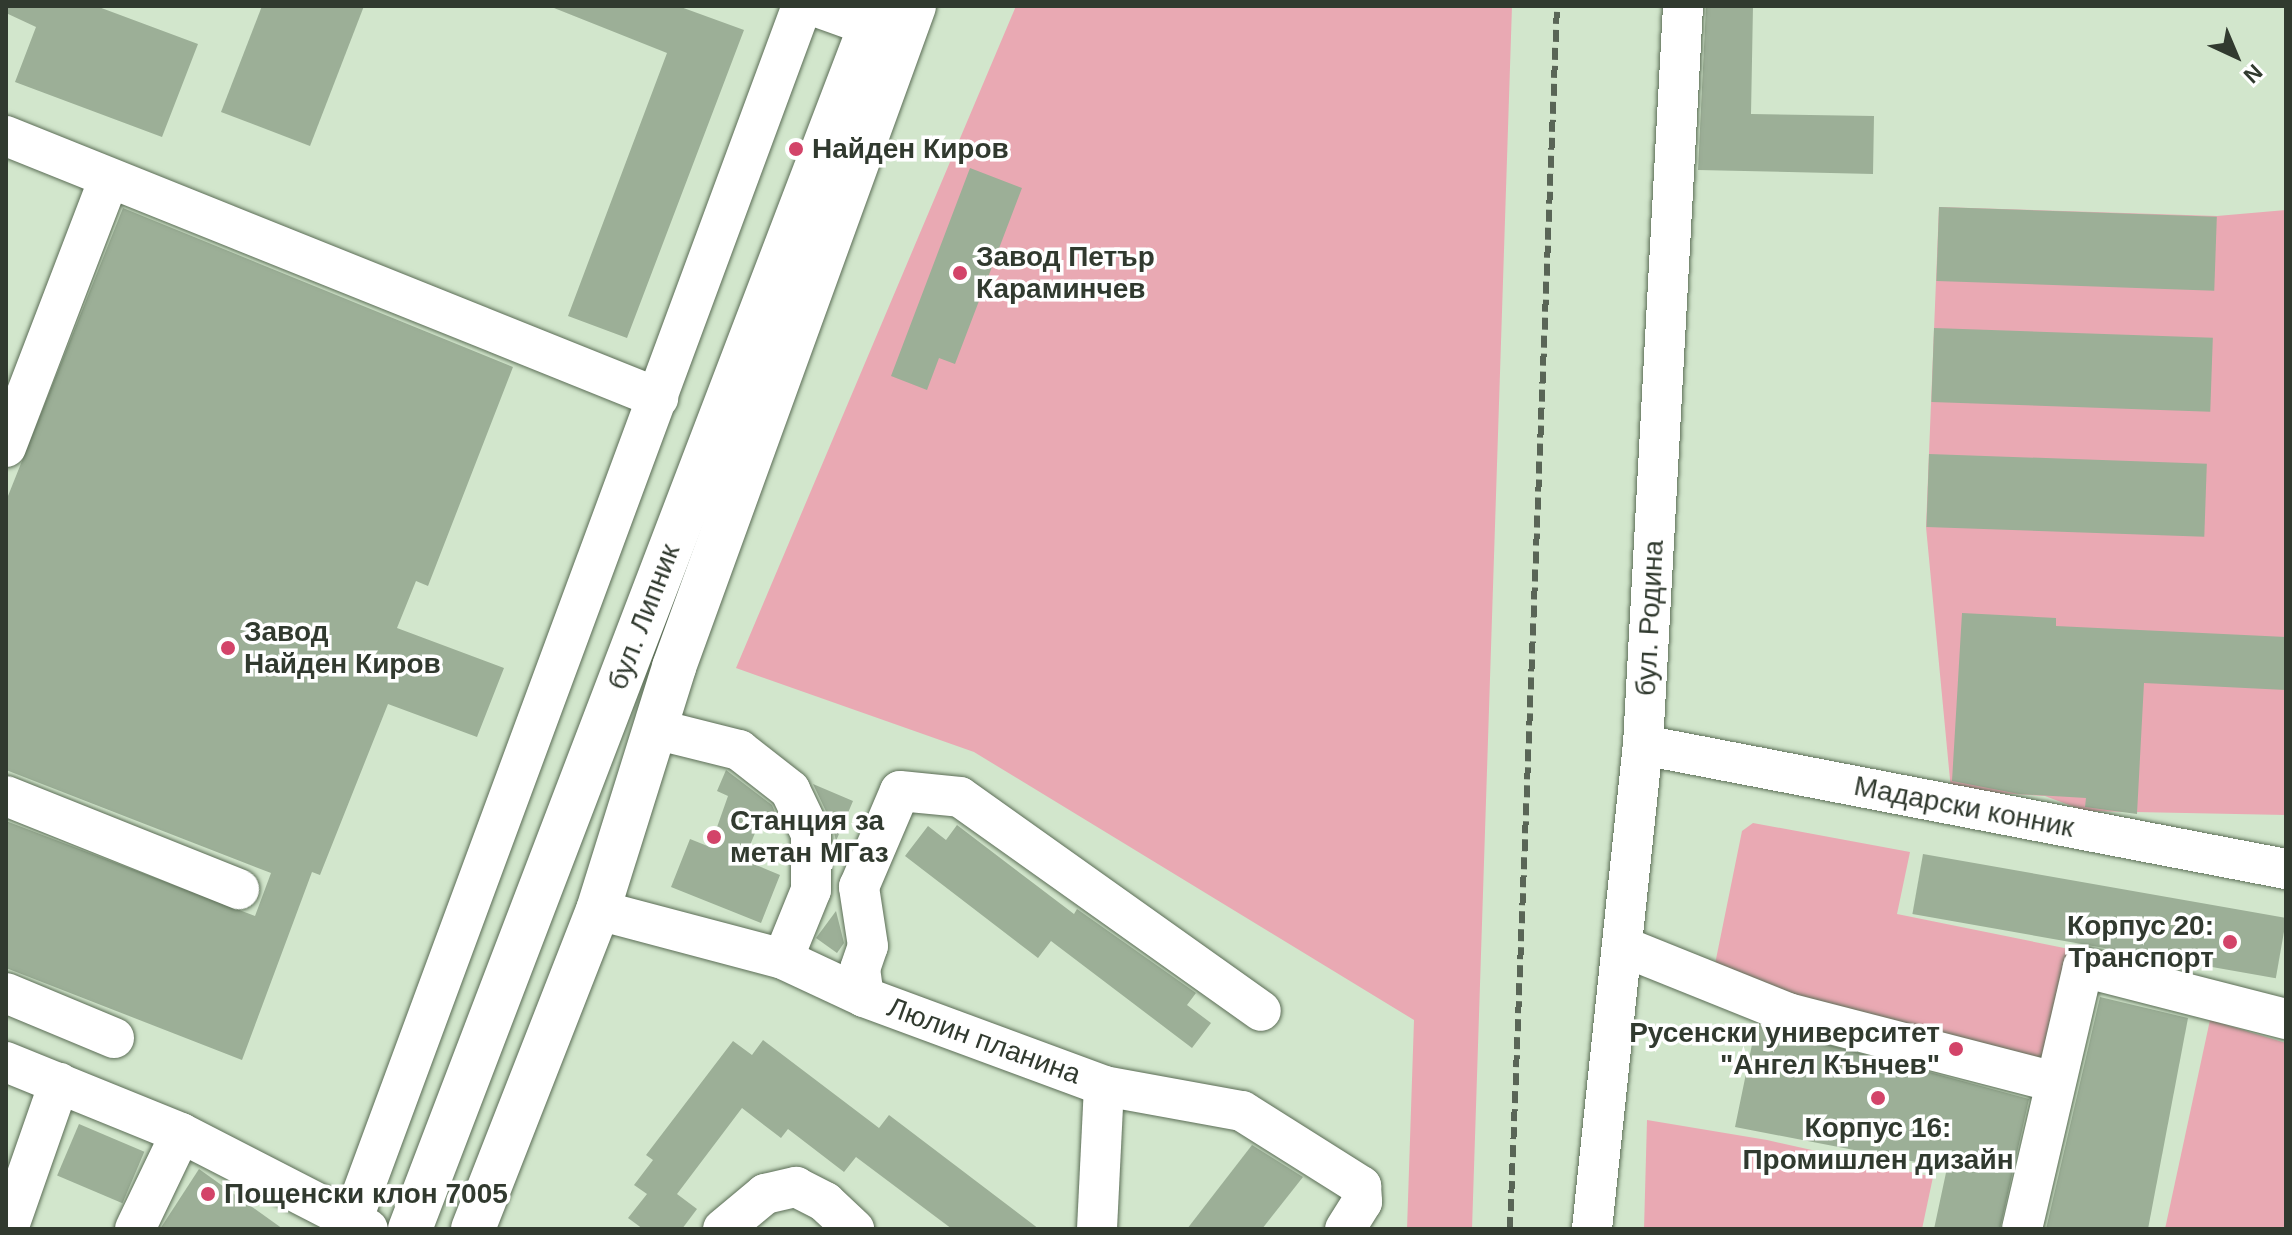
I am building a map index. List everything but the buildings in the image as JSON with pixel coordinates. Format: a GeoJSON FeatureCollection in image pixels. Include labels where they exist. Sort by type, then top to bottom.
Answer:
{"type":"FeatureCollection","features":[{"type":"Feature","properties":{"kind":"main road","name":"бул. Липник"},"geometry":{"type":"LineString","coordinates":[[473,1229],[598,910],[655,729],[914,6]]}},
{"type":"Feature","properties":{"kind":"main road","name":"бул. Липник"},"geometry":{"type":"LineString","coordinates":[[410,1229],[874,16]]}},
{"type":"Feature","properties":{"kind":"street","name":"бул. Родина"},"geometry":{"type":"LineString","coordinates":[[1592,1229],[1643,745],[1683,6]]}},
{"type":"Feature","properties":{"kind":"street"},"geometry":{"type":"LineString","coordinates":[[6,1062],[181,1133],[356,1227],[658,398],[819,7],[874,16]]}},
{"type":"Feature","properties":{"kind":"street"},"geometry":{"type":"LineString","coordinates":[[6,136],[658,398]]}},
{"type":"Feature","properties":{"kind":"street"},"geometry":{"type":"LineString","coordinates":[[6,447],[109,178]]}},
{"type":"Feature","properties":{"kind":"street"},"geometry":{"type":"LineString","coordinates":[[655,729],[739,750],[790,790],[811,834],[811,890],[783,959]]}},
{"type":"Feature","properties":{"kind":"street","name":"Мадарски конник"},"geometry":{"type":"LineString","coordinates":[[1643,745],[2286,869]]}},
{"type":"Feature","properties":{"kind":"street"},"geometry":{"type":"LineString","coordinates":[[864,997],[860,969],[868,946],[859,887],[900,791],[960,797],[1261,1011]]}},
{"type":"Feature","properties":{"kind":"street"},"geometry":{"type":"LineString","coordinates":[[6,796],[239,889]]}},
{"type":"Feature","properties":{"kind":"street","name":"Люлин планина"},"geometry":{"type":"LineString","coordinates":[[598,910],[783,959],[864,997],[1104,1086],[1242,1111],[1361,1186],[1362,1202],[1345,1229]]}},
{"type":"Feature","properties":{"kind":"street"},"geometry":{"type":"LineString","coordinates":[[1624,947],[1788,1013],[2055,1082]]}},
{"type":"Feature","properties":{"kind":"street"},"geometry":{"type":"LineString","coordinates":[[2022,1229],[2083,967],[2286,1019]]}},
{"type":"Feature","properties":{"kind":"street"},"geometry":{"type":"LineString","coordinates":[[6,993],[114,1038]]}},
{"type":"Feature","properties":{"kind":"street"},"geometry":{"type":"LineString","coordinates":[[8,1229],[59,1083]]}},
{"type":"Feature","properties":{"kind":"street"},"geometry":{"type":"LineString","coordinates":[[1097,1229],[1104,1086]]}},
{"type":"Feature","properties":{"kind":"street"},"geometry":{"type":"LineString","coordinates":[[135,1229],[181,1133]]}},
{"type":"Feature","properties":{"kind":"street"},"geometry":{"type":"LineString","coordinates":[[723,1229],[765,1194],[796,1187],[825,1202],[854,1229]]}},
{"type":"Feature","properties":{"kind":"shaded area"},"geometry":{"type":"Polygon","coordinates":[[[1016,6],[1512,6],[1472,1229],[1407,1229],[1414,1020],[974,752],[736,668],[1016,6]]]}},
{"type":"Feature","properties":{"kind":"shaded area"},"geometry":{"type":"Polygon","coordinates":[[[1939,207],[2217,216],[2286,210],[2286,815],[2085,811],[2045,796],[1951,790],[1926,527],[1939,207]]]}},
{"type":"Feature","properties":{"kind":"shaded area"},"geometry":{"type":"Polygon","coordinates":[[[1753,823],[1910,852],[1897,914],[2079,951],[2051,1071],[1713,974],[1742,831],[1753,823]]]}},
{"type":"Feature","properties":{"kind":"shaded area"},"geometry":{"type":"Polygon","coordinates":[[[2210,1020],[2286,1043],[2286,1229],[2165,1229],[2210,1020]]]}},
{"type":"Feature","properties":{"kind":"shaded area"},"geometry":{"type":"Polygon","coordinates":[[[1647,1120],[1767,1140],[1933,1177],[1922,1229],[1644,1229],[1647,1120]]]}},
{"type":"Feature","properties":{"kind":"railway"},"geometry":{"type":"LineString","coordinates":[[1510,1229],[1557,6]]}},
{"type":"Feature","properties":{"kind":"place","name":"Найден Киров"},"geometry":{"type":"Point","coordinates":[796,149]}},
{"type":"Feature","properties":{"kind":"place","name":"Завод Петър Караминчев"},"geometry":{"type":"Point","coordinates":[960,273]}},
{"type":"Feature","properties":{"kind":"place","name":"Завод Найден Киров"},"geometry":{"type":"Point","coordinates":[228,648]}},
{"type":"Feature","properties":{"kind":"place","name":"Станция за метан МГаз"},"geometry":{"type":"Point","coordinates":[714,837]}},
{"type":"Feature","properties":{"kind":"place","name":"Корпус 20: Транспорт"},"geometry":{"type":"Point","coordinates":[2230,942]}},
{"type":"Feature","properties":{"kind":"place","name":"Русенски университет \"Ангел Кънчев\""},"geometry":{"type":"Point","coordinates":[1956,1049]}},
{"type":"Feature","properties":{"kind":"place","name":"Корпус 16: Промишлен дизайн"},"geometry":{"type":"Point","coordinates":[1878,1098]}},
{"type":"Feature","properties":{"kind":"place","name":"Пощенски клон 7005"},"geometry":{"type":"Point","coordinates":[208,1194]}}]}
